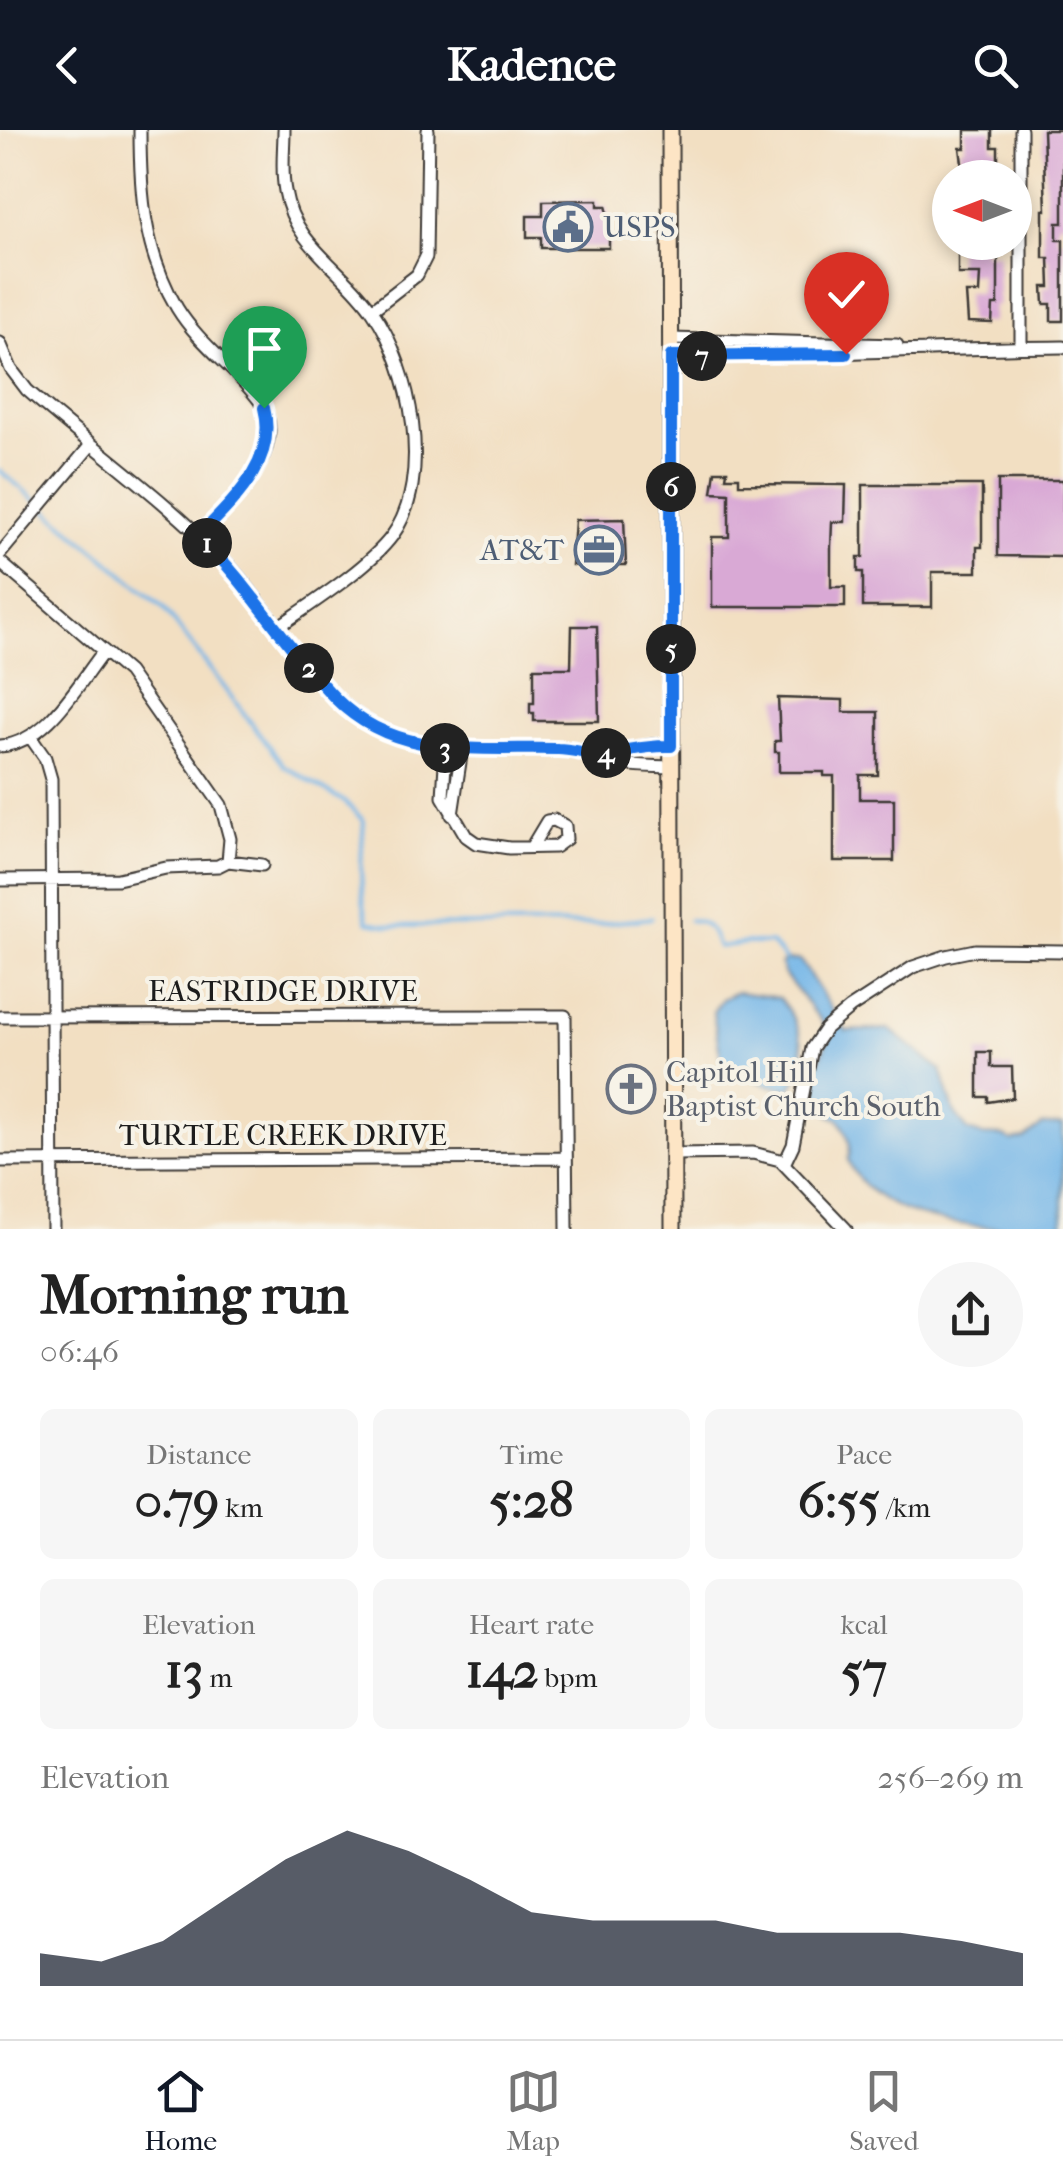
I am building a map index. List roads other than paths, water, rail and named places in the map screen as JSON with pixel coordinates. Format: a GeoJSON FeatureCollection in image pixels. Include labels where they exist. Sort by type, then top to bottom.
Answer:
{"type":"FeatureCollection","features":[{"type":"Feature","properties":{"kind":"main road"},"geometry":{"type":"LineString","coordinates":[[670,130],[673,1229]]}},
{"type":"Feature","properties":{"kind":"street"},"geometry":{"type":"LineString","coordinates":[[140,130],[142,206],[157,268],[190,326],[258,399],[268,430],[266,450],[259,465],[199,536]]}},
{"type":"Feature","properties":{"kind":"street"},"geometry":{"type":"LineString","coordinates":[[278,626],[383,547],[400,524],[409,502],[410,402],[393,344],[372,310],[306,242],[294,221],[284,183],[284,130]]}},
{"type":"Feature","properties":{"kind":"street"},"geometry":{"type":"LineString","coordinates":[[372,310],[412,280],[426,258],[428,130]]}},
{"type":"Feature","properties":{"kind":"street"},"geometry":{"type":"LineString","coordinates":[[1021,130],[1021,348]]}},
{"type":"Feature","properties":{"kind":"street"},"geometry":{"type":"LineString","coordinates":[[671,348],[833,342],[941,348],[1063,347]]}},
{"type":"Feature","properties":{"kind":"street"},"geometry":{"type":"LineString","coordinates":[[0,343],[26,390],[230,566],[314,674],[346,708],[402,739],[446,748],[562,749],[624,764],[671,767]]}},
{"type":"Feature","properties":{"kind":"street"},"geometry":{"type":"LineString","coordinates":[[0,554],[90,446]]}},
{"type":"Feature","properties":{"kind":"street"},"geometry":{"type":"LineString","coordinates":[[0,562],[128,672],[221,806],[228,828],[228,860]]}},
{"type":"Feature","properties":{"kind":"street"},"geometry":{"type":"LineString","coordinates":[[0,746],[20,744],[31,738],[104,651]]}},
{"type":"Feature","properties":{"kind":"street"},"geometry":{"type":"LineString","coordinates":[[31,738],[45,758],[51,779],[53,1229]]}},
{"type":"Feature","properties":{"kind":"street"},"geometry":{"type":"LineString","coordinates":[[599,755],[653,745],[671,746]]}},
{"type":"Feature","properties":{"kind":"street"},"geometry":{"type":"LineString","coordinates":[[446,748],[442,784],[446,806],[466,836],[476,843],[509,848],[532,846]]}},
{"type":"Feature","properties":{"kind":"street"},"geometry":{"type":"LineString","coordinates":[[452,815],[462,749]]}},
{"type":"Feature","properties":{"kind":"street"},"geometry":{"type":"LineString","coordinates":[[0,880],[118,880],[166,868],[218,866],[228,860],[262,866]]}},
{"type":"Feature","properties":{"kind":"street"},"geometry":{"type":"LineString","coordinates":[[785,1162],[793,1144],[809,1054],[839,1016],[913,967],[946,956],[975,950],[1063,951]]}},
{"type":"Feature","properties":{"kind":"street","name":"EASTRIDGE DRIVE"},"geometry":{"type":"LineString","coordinates":[[0,1017],[566,1016],[566,1158]]}},
{"type":"Feature","properties":{"kind":"street"},"geometry":{"type":"LineString","coordinates":[[673,1154],[753,1153],[785,1162],[846,1229]]}},
{"type":"Feature","properties":{"kind":"street"},"geometry":{"type":"LineString","coordinates":[[566,1158],[567,1229]]}},
{"type":"Feature","properties":{"kind":"street","name":"TURTLE CREEK DRIVE"},"geometry":{"type":"LineString","coordinates":[[0,1161],[566,1158]]}},
{"type":"Feature","properties":{"kind":"water"},"geometry":{"type":"Polygon","coordinates":[[[800,960],[846,1031],[889,1029],[941,1070],[954,1112],[968,1131],[1012,1141],[1024,1139],[1043,1125],[1063,1125],[1063,1229],[1003,1228],[939,1220],[884,1200],[863,1183],[848,1160],[849,1144],[839,1119],[827,1113],[816,1093],[818,1068],[831,1033],[784,974],[781,964],[800,960]]]}},
{"type":"Feature","properties":{"kind":"water"},"geometry":{"type":"Polygon","coordinates":[[[737,992],[779,998],[794,1019],[802,1053],[791,1088],[763,1084],[721,1059],[713,1012],[722,999],[737,992]]]}},
{"type":"Feature","properties":{"kind":"waterway"},"geometry":{"type":"LineString","coordinates":[[0,471],[37,501]]}},
{"type":"Feature","properties":{"kind":"waterway"},"geometry":{"type":"LineString","coordinates":[[44,508],[163,607],[284,766],[345,802],[364,821],[361,859],[368,922],[391,926],[598,924],[652,918]]}},
{"type":"Feature","properties":{"kind":"waterway"},"geometry":{"type":"LineString","coordinates":[[689,920],[708,928],[718,947],[771,943],[786,960]]}},
{"type":"Feature","properties":{"kind":"place","name":"USPS"},"geometry":{"type":"Point","coordinates":[568,227]}},
{"type":"Feature","properties":{"kind":"place","name":"AT&T"},"geometry":{"type":"Point","coordinates":[599,550]}},
{"type":"Feature","properties":{"kind":"place","name":"Capitol Hill Baptist Church South"},"geometry":{"type":"Point","coordinates":[631,1089]}}]}
